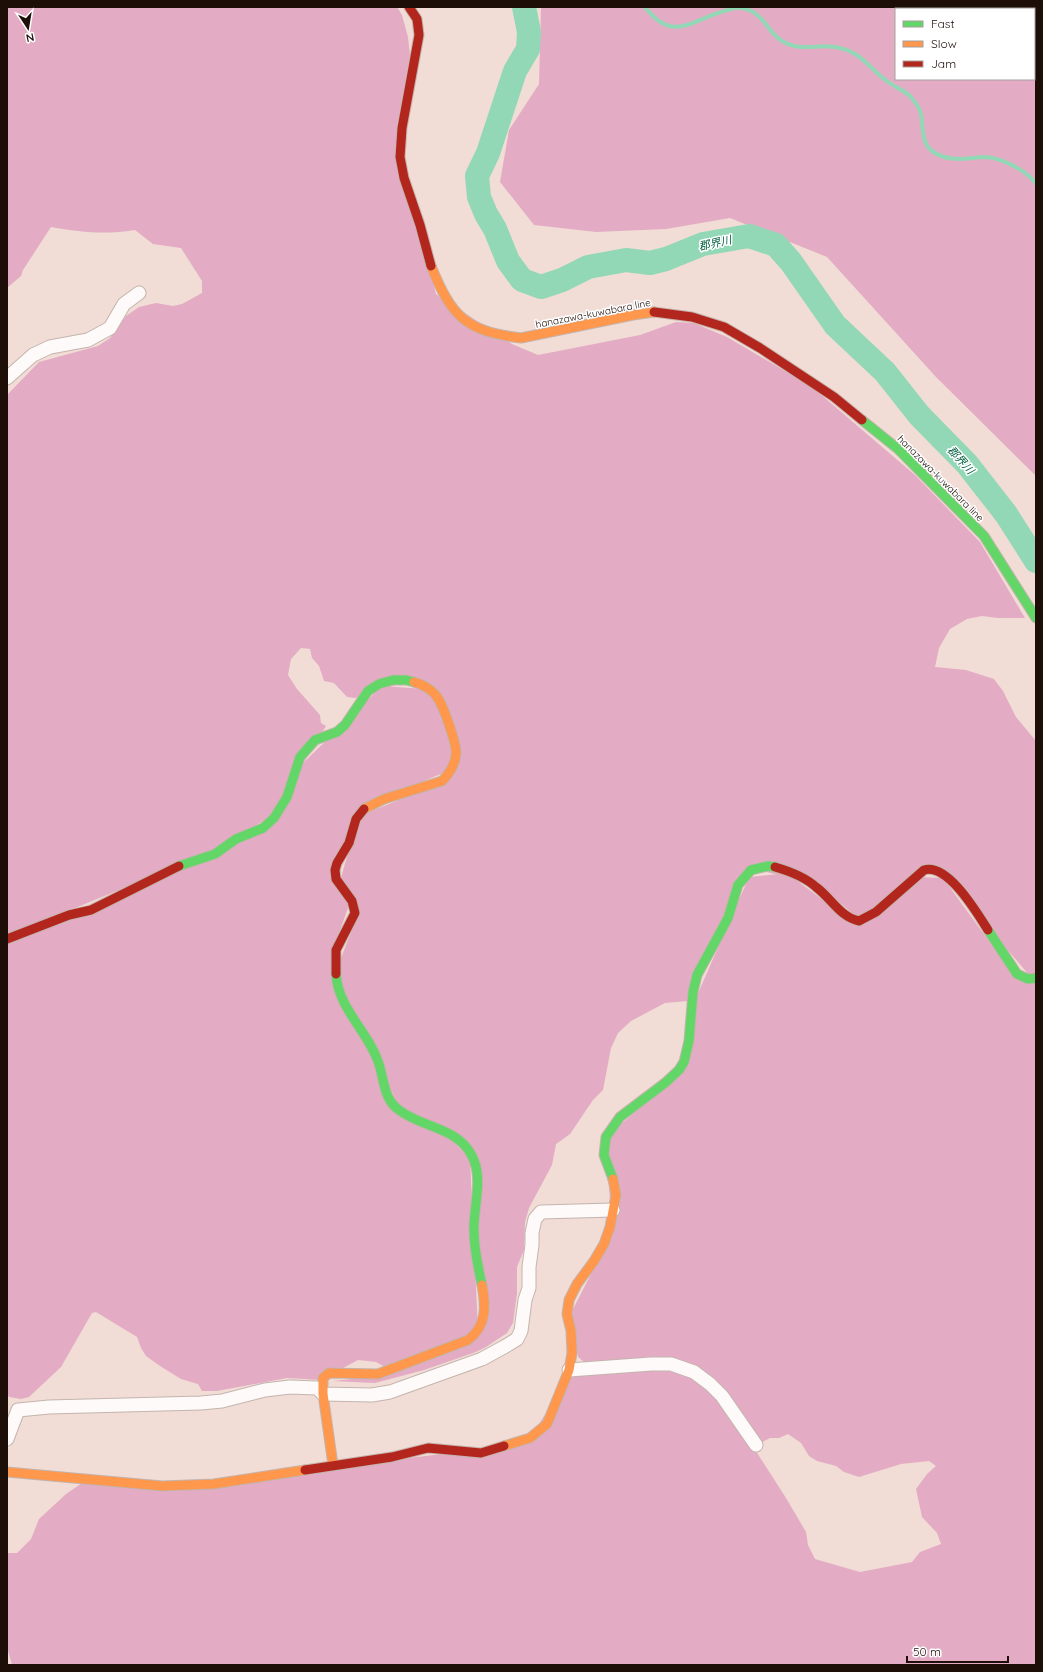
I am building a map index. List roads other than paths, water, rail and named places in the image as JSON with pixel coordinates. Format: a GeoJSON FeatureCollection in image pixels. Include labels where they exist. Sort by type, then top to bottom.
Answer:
{"type":"FeatureCollection","features":[{"type":"Feature","properties":{"kind":"street","name":"hanazawa-kuwabara line"},"geometry":{"type":"LineString","coordinates":[[409,7],[418,19],[418,35],[402,128],[400,157],[404,178],[420,225],[430,263],[439,285],[454,311],[466,322],[485,331],[522,338],[633,315],[656,312],[692,317],[724,327],[760,348],[834,397],[898,448],[984,536],[1036,618]]}},
{"type":"Feature","properties":{"kind":"street"},"geometry":{"type":"LineString","coordinates":[[7,378],[33,355],[50,348],[88,340],[110,328],[124,304],[139,294]]}},
{"type":"Feature","properties":{"kind":"street"},"geometry":{"type":"LineString","coordinates":[[7,939],[69,915],[92,910],[175,867],[215,854],[236,839],[263,828],[274,818],[287,796],[300,757],[308,747],[316,740],[337,732],[345,725],[368,691],[380,684],[393,680],[406,680],[418,683],[426,686],[439,700],[456,745],[455,761],[449,774],[442,781],[368,806],[357,815],[348,846],[335,866],[335,873],[338,882],[352,899],[356,909],[337,948],[335,954],[335,972],[341,999],[376,1055],[381,1066],[383,1085],[393,1105],[406,1115],[441,1128],[459,1140],[472,1155],[477,1173],[474,1234],[480,1277],[483,1285],[484,1316],[479,1331],[468,1340],[389,1371],[378,1374],[329,1373],[323,1378],[323,1394],[333,1465]]}},
{"type":"Feature","properties":{"kind":"street"},"geometry":{"type":"LineString","coordinates":[[7,1472],[162,1486],[214,1484],[392,1457],[428,1448],[481,1453],[530,1438],[547,1424],[569,1370],[572,1353],[571,1331],[568,1314],[569,1300],[577,1284],[594,1261],[604,1244],[610,1227],[616,1195],[615,1185],[604,1155],[606,1137],[620,1117],[665,1083],[684,1062],[689,1041],[693,992],[698,975],[728,918],[738,885],[751,870],[768,866],[776,867],[804,878],[818,887],[844,915],[859,921],[876,912],[924,870],[929,868],[935,869],[944,875],[966,899],[1017,974],[1028,979],[1036,978]]}},
{"type":"Feature","properties":{"kind":"street"},"geometry":{"type":"LineString","coordinates":[[7,1439],[18,1410],[49,1407],[201,1403],[222,1401],[265,1390],[290,1387],[317,1388],[323,1394],[372,1395],[390,1392],[482,1359],[517,1339],[523,1325],[525,1300],[529,1288],[532,1233],[538,1215],[541,1212],[613,1210]]}},
{"type":"Feature","properties":{"kind":"street"},"geometry":{"type":"LineString","coordinates":[[569,1370],[671,1364],[694,1372],[710,1384],[722,1396],[756,1445]]}},
{"type":"Feature","properties":{"kind":"waterway","name":"郡界川"},"geometry":{"type":"LineString","coordinates":[[524,7],[529,32],[528,49],[515,71],[488,153],[477,176],[479,197],[486,214],[495,229],[508,261],[522,280],[541,287],[562,280],[588,267],[626,260],[650,263],[666,259],[703,244],[749,236],[776,245],[791,262],[835,325],[885,372],[919,415],[967,464],[1006,514],[1036,561]]}},
{"type":"Feature","properties":{"kind":"waterway"},"geometry":{"type":"LineString","coordinates":[[645,7],[655,18],[665,25],[675,27],[694,23],[734,8],[748,9],[754,12],[777,37],[789,44],[802,47],[828,46],[852,52],[880,76],[910,96],[920,111],[924,138],[928,147],[932,151],[938,155],[957,159],[984,157],[998,159],[1027,174],[1036,184]]}}]}
